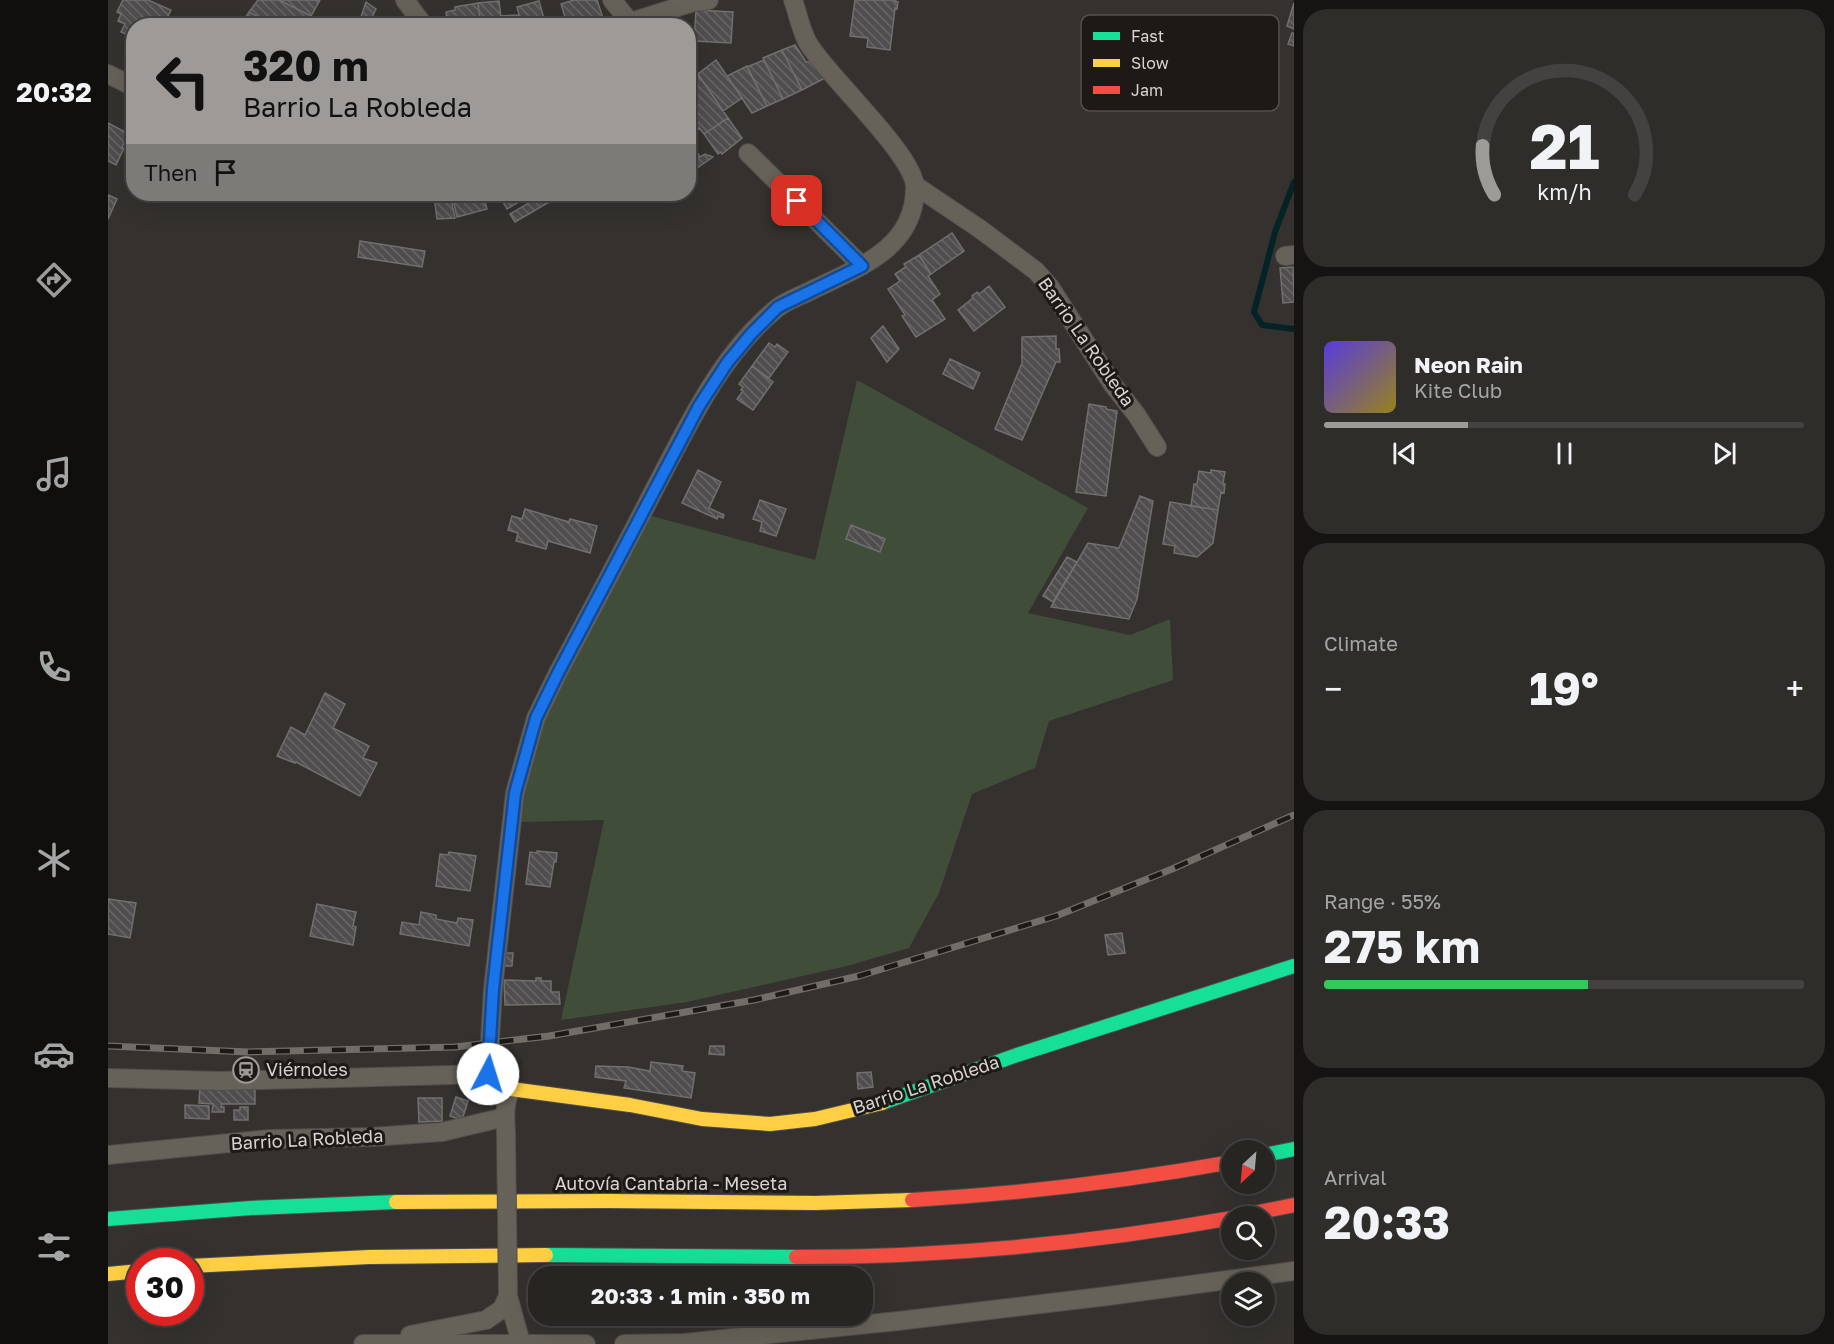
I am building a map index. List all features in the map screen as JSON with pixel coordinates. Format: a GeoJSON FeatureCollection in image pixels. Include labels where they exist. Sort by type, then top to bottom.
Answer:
{"type":"FeatureCollection","features":[{"type":"Feature","properties":{"kind":"main road","name":"Barrio La Robleda"},"geometry":{"type":"LineString","coordinates":[[511,1089],[607,1102],[702,1119],[770,1124],[815,1119],[888,1101],[1017,1055],[1294,966]]}},
{"type":"Feature","properties":{"kind":"main road"},"geometry":{"type":"LineString","coordinates":[[1275,1153],[1294,1149]]}},
{"type":"Feature","properties":{"kind":"main road","name":"Autovía Cantabria - Meseta"},"geometry":{"type":"LineString","coordinates":[[108,1219],[241,1207],[392,1202],[909,1200],[1066,1188],[1221,1164]]}},
{"type":"Feature","properties":{"kind":"main road"},"geometry":{"type":"LineString","coordinates":[[1275,1209],[1294,1205]]}},
{"type":"Feature","properties":{"kind":"main road"},"geometry":{"type":"LineString","coordinates":[[204,1265],[379,1256],[811,1257],[953,1253],[1133,1234],[1221,1220]]}},
{"type":"Feature","properties":{"kind":"main road"},"geometry":{"type":"LineString","coordinates":[[108,1274],[126,1272]]}},
{"type":"Feature","properties":{"kind":"street"},"geometry":{"type":"LineString","coordinates":[[405,0],[418,18]]}},
{"type":"Feature","properties":{"kind":"street"},"geometry":{"type":"LineString","coordinates":[[612,0],[621,18]]}},
{"type":"Feature","properties":{"kind":"street"},"geometry":{"type":"LineString","coordinates":[[643,18],[694,2],[709,0]]}},
{"type":"Feature","properties":{"kind":"street"},"geometry":{"type":"LineString","coordinates":[[108,1078],[221,1081],[488,1074],[493,989],[515,793],[536,718],[558,673],[699,406],[727,363],[778,307],[862,266],[884,252],[900,235],[912,209],[916,186],[904,160],[807,42],[793,0]]}},
{"type":"Feature","properties":{"kind":"street"},"geometry":{"type":"LineString","coordinates":[[108,74],[126,83]]}},
{"type":"Feature","properties":{"kind":"street"},"geometry":{"type":"LineString","coordinates":[[748,153],[862,266]]}},
{"type":"Feature","properties":{"kind":"street","name":"Barrio La Robleda"},"geometry":{"type":"LineString","coordinates":[[916,186],[974,224],[1036,271],[1050,287],[1113,385],[1136,414],[1157,447]]}},
{"type":"Feature","properties":{"kind":"street","name":"Barrio La Robleda"},"geometry":{"type":"LineString","coordinates":[[488,1074],[493,1081],[511,1089]]}},
{"type":"Feature","properties":{"kind":"street"},"geometry":{"type":"LineString","coordinates":[[511,1089],[507,1098],[506,1125],[508,1296],[521,1343]]}},
{"type":"Feature","properties":{"kind":"street","name":"Barrio La Robleda"},"geometry":{"type":"LineString","coordinates":[[108,1155],[270,1139],[372,1137],[506,1125]]}},
{"type":"Feature","properties":{"kind":"street"},"geometry":{"type":"LineString","coordinates":[[624,1344],[684,1343],[898,1321],[1131,1294],[1294,1271]]}},
{"type":"Feature","properties":{"kind":"street"},"geometry":{"type":"LineString","coordinates":[[368,1344],[486,1320],[502,1309],[508,1296]]}},
{"type":"Feature","properties":{"kind":"street"},"geometry":{"type":"LineString","coordinates":[[363,1344],[586,1344]]}},
{"type":"Feature","properties":{"kind":"green space"},"geometry":{"type":"Polygon","coordinates":[[[857,380],[1088,508],[1028,613],[1130,635],[1170,619],[1173,680],[1049,721],[1035,768],[972,794],[939,893],[909,948],[847,966],[687,1002],[561,1020],[604,820],[521,822],[536,718],[633,511],[815,560],[857,380]]]}},
{"type":"Feature","properties":{"kind":"building"},"geometry":{"type":"Polygon","coordinates":[[[123,0],[148,0],[171,10],[167,18],[126,18],[126,34],[121,32],[125,24],[118,21],[121,14],[117,12],[123,0]]]}},
{"type":"Feature","properties":{"kind":"building"},"geometry":{"type":"Polygon","coordinates":[[[258,0],[279,0],[311,16],[310,18],[260,18],[249,12],[258,0]]]}},
{"type":"Feature","properties":{"kind":"building"},"geometry":{"type":"Polygon","coordinates":[[[279,0],[320,0],[311,16],[279,0]]]}},
{"type":"Feature","properties":{"kind":"building"},"geometry":{"type":"Polygon","coordinates":[[[574,0],[597,0],[603,18],[562,18],[565,17],[561,4],[574,0]]]}},
{"type":"Feature","properties":{"kind":"building"},"geometry":{"type":"Polygon","coordinates":[[[855,0],[896,0],[895,2],[898,2],[897,9],[895,8],[890,50],[867,47],[868,38],[850,36],[855,0]]]}},
{"type":"Feature","properties":{"kind":"building"},"geometry":{"type":"Polygon","coordinates":[[[499,1],[501,18],[480,18],[478,3],[499,1]]]}},
{"type":"Feature","properties":{"kind":"building"},"geometry":{"type":"Polygon","coordinates":[[[539,1],[544,18],[520,18],[517,7],[539,1]]]}},
{"type":"Feature","properties":{"kind":"building"},"geometry":{"type":"Polygon","coordinates":[[[366,2],[376,9],[372,18],[361,18],[366,2]]]}},
{"type":"Feature","properties":{"kind":"building"},"geometry":{"type":"Polygon","coordinates":[[[478,3],[480,18],[447,18],[446,12],[455,10],[455,7],[478,3]]]}},
{"type":"Feature","properties":{"kind":"building"},"geometry":{"type":"Polygon","coordinates":[[[1294,3],[1294,29],[1287,26],[1294,3]]]}},
{"type":"Feature","properties":{"kind":"building"},"geometry":{"type":"Polygon","coordinates":[[[696,10],[733,12],[731,43],[696,41],[696,10]]]}},
{"type":"Feature","properties":{"kind":"building"},"geometry":{"type":"Polygon","coordinates":[[[249,12],[260,18],[245,18],[249,12]]]}},
{"type":"Feature","properties":{"kind":"building"},"geometry":{"type":"Polygon","coordinates":[[[519,15],[520,18],[501,18],[501,16],[519,15]]]}},
{"type":"Feature","properties":{"kind":"building"},"geometry":{"type":"Polygon","coordinates":[[[1294,33],[1294,46],[1288,44],[1294,33]]]}},
{"type":"Feature","properties":{"kind":"building"},"geometry":{"type":"Polygon","coordinates":[[[795,45],[806,62],[809,62],[825,78],[802,90],[782,50],[795,45]]]}},
{"type":"Feature","properties":{"kind":"building"},"geometry":{"type":"Polygon","coordinates":[[[782,50],[802,90],[783,99],[763,58],[782,50]]]}},
{"type":"Feature","properties":{"kind":"building"},"geometry":{"type":"Polygon","coordinates":[[[716,60],[742,98],[723,111],[698,74],[716,60]]]}},
{"type":"Feature","properties":{"kind":"building"},"geometry":{"type":"Polygon","coordinates":[[[764,60],[783,99],[767,106],[747,67],[764,60]]]}},
{"type":"Feature","properties":{"kind":"building"},"geometry":{"type":"Polygon","coordinates":[[[747,66],[767,106],[752,113],[727,76],[747,66]]]}},
{"type":"Feature","properties":{"kind":"building"},"geometry":{"type":"Polygon","coordinates":[[[696,71],[728,118],[704,134],[699,128],[696,130],[696,71]]]}},
{"type":"Feature","properties":{"kind":"building"},"geometry":{"type":"Polygon","coordinates":[[[728,118],[742,138],[722,154],[721,152],[718,154],[704,134],[728,118]]]}},
{"type":"Feature","properties":{"kind":"building"},"geometry":{"type":"Polygon","coordinates":[[[108,123],[126,132],[126,140],[116,165],[108,161],[108,123]]]}},
{"type":"Feature","properties":{"kind":"building"},"geometry":{"type":"Polygon","coordinates":[[[696,151],[700,157],[705,154],[713,157],[696,169],[696,151]]]}},
{"type":"Feature","properties":{"kind":"building"},"geometry":{"type":"Polygon","coordinates":[[[108,195],[117,199],[108,219],[108,195]]]}},
{"type":"Feature","properties":{"kind":"building"},"geometry":{"type":"Polygon","coordinates":[[[435,201],[451,201],[455,218],[437,219],[435,201]]]}},
{"type":"Feature","properties":{"kind":"building"},"geometry":{"type":"Polygon","coordinates":[[[454,201],[485,201],[487,209],[457,217],[454,201]]]}},
{"type":"Feature","properties":{"kind":"building"},"geometry":{"type":"Polygon","coordinates":[[[503,201],[520,201],[507,209],[503,201]]]}},
{"type":"Feature","properties":{"kind":"building"},"geometry":{"type":"Polygon","coordinates":[[[532,201],[551,201],[515,222],[510,214],[532,201]]]}},
{"type":"Feature","properties":{"kind":"building"},"geometry":{"type":"Polygon","coordinates":[[[952,233],[964,251],[931,274],[919,255],[952,233]]]}},
{"type":"Feature","properties":{"kind":"building"},"geometry":{"type":"Polygon","coordinates":[[[360,241],[425,251],[422,267],[358,257],[360,241]]]}},
{"type":"Feature","properties":{"kind":"building"},"geometry":{"type":"Polygon","coordinates":[[[919,255],[931,274],[928,276],[940,294],[932,300],[945,319],[916,337],[888,289],[900,281],[895,274],[906,267],[904,264],[919,255]]]}},
{"type":"Feature","properties":{"kind":"building"},"geometry":{"type":"Polygon","coordinates":[[[1293,267],[1294,302],[1283,303],[1280,268],[1293,267]]]}},
{"type":"Feature","properties":{"kind":"building"},"geometry":{"type":"Polygon","coordinates":[[[989,286],[1005,307],[974,331],[958,310],[977,292],[979,294],[989,286]]]}},
{"type":"Feature","properties":{"kind":"building"},"geometry":{"type":"Polygon","coordinates":[[[883,326],[899,349],[887,362],[871,338],[883,326]]]}},
{"type":"Feature","properties":{"kind":"building"},"geometry":{"type":"Polygon","coordinates":[[[1056,336],[1056,349],[1059,349],[1060,362],[1056,362],[1022,440],[995,429],[1022,363],[1022,337],[1056,336]]]}},
{"type":"Feature","properties":{"kind":"building"},"geometry":{"type":"Polygon","coordinates":[[[769,343],[775,347],[777,344],[788,352],[769,378],[752,366],[769,343]]]}},
{"type":"Feature","properties":{"kind":"building"},"geometry":{"type":"Polygon","coordinates":[[[950,359],[980,373],[973,389],[943,374],[950,359]]]}},
{"type":"Feature","properties":{"kind":"building"},"geometry":{"type":"Polygon","coordinates":[[[752,366],[773,382],[753,410],[737,399],[743,391],[741,390],[743,387],[739,384],[752,366]]]}},
{"type":"Feature","properties":{"kind":"building"},"geometry":{"type":"Polygon","coordinates":[[[1089,404],[1117,411],[1106,496],[1076,492],[1089,404]]]}},
{"type":"Feature","properties":{"kind":"building"},"geometry":{"type":"Polygon","coordinates":[[[698,470],[721,482],[709,508],[724,515],[723,518],[718,516],[717,519],[682,503],[698,470]]]}},
{"type":"Feature","properties":{"kind":"building"},"geometry":{"type":"Polygon","coordinates":[[[1211,470],[1225,472],[1224,493],[1221,492],[1218,510],[1191,506],[1194,484],[1197,484],[1199,471],[1211,473],[1211,470]]]}},
{"type":"Feature","properties":{"kind":"building"},"geometry":{"type":"Polygon","coordinates":[[[1140,496],[1153,501],[1137,599],[1129,619],[1051,607],[1088,543],[1119,548],[1140,496]]]}},
{"type":"Feature","properties":{"kind":"building"},"geometry":{"type":"Polygon","coordinates":[[[760,500],[786,509],[776,536],[760,531],[762,522],[753,519],[760,500]]]}},
{"type":"Feature","properties":{"kind":"building"},"geometry":{"type":"Polygon","coordinates":[[[1170,502],[1218,510],[1213,543],[1197,557],[1174,553],[1175,546],[1163,544],[1170,502]]]}},
{"type":"Feature","properties":{"kind":"building"},"geometry":{"type":"Polygon","coordinates":[[[525,509],[569,522],[570,519],[597,526],[590,553],[548,541],[546,549],[516,541],[518,533],[508,530],[512,516],[522,519],[525,509]]]}},
{"type":"Feature","properties":{"kind":"building"},"geometry":{"type":"Polygon","coordinates":[[[851,525],[885,539],[880,552],[846,539],[851,525]]]}},
{"type":"Feature","properties":{"kind":"building"},"geometry":{"type":"Polygon","coordinates":[[[1067,557],[1077,562],[1053,602],[1043,596],[1067,557]]]}},
{"type":"Feature","properties":{"kind":"building"},"geometry":{"type":"Polygon","coordinates":[[[325,693],[345,704],[333,728],[369,746],[363,758],[377,763],[360,796],[296,762],[277,756],[291,727],[305,735],[325,693]]]}},
{"type":"Feature","properties":{"kind":"building"},"geometry":{"type":"Polygon","coordinates":[[[537,851],[557,853],[550,887],[526,884],[530,852],[537,853],[537,851]]]}},
{"type":"Feature","properties":{"kind":"building"},"geometry":{"type":"Polygon","coordinates":[[[449,852],[476,856],[470,891],[436,886],[440,854],[448,855],[449,852]]]}},
{"type":"Feature","properties":{"kind":"building"},"geometry":{"type":"Polygon","coordinates":[[[108,899],[136,903],[130,938],[108,934],[108,899]]]}},
{"type":"Feature","properties":{"kind":"building"},"geometry":{"type":"Polygon","coordinates":[[[317,904],[356,912],[353,945],[310,936],[317,904]]]}},
{"type":"Feature","properties":{"kind":"building"},"geometry":{"type":"Polygon","coordinates":[[[421,912],[436,915],[436,919],[457,923],[458,918],[473,920],[469,946],[400,934],[402,922],[419,925],[421,912]]]}},
{"type":"Feature","properties":{"kind":"building"},"geometry":{"type":"Polygon","coordinates":[[[1122,933],[1125,953],[1108,955],[1105,935],[1122,933]]]}},
{"type":"Feature","properties":{"kind":"building"},"geometry":{"type":"Polygon","coordinates":[[[500,953],[513,953],[512,966],[499,966],[500,953]]]}},
{"type":"Feature","properties":{"kind":"building"},"geometry":{"type":"Polygon","coordinates":[[[536,978],[541,978],[541,981],[551,981],[551,992],[559,992],[560,1004],[505,1005],[504,980],[536,981],[536,978]]]}},
{"type":"Feature","properties":{"kind":"building"},"geometry":{"type":"Polygon","coordinates":[[[710,1046],[724,1046],[724,1055],[709,1054],[710,1046]]]}},
{"type":"Feature","properties":{"kind":"building"},"geometry":{"type":"Polygon","coordinates":[[[504,1059],[511,1059],[511,1066],[504,1066],[504,1059]]]}},
{"type":"Feature","properties":{"kind":"building"},"geometry":{"type":"Polygon","coordinates":[[[651,1062],[683,1066],[682,1071],[695,1073],[691,1098],[624,1088],[626,1081],[595,1077],[596,1066],[628,1067],[650,1071],[651,1062]]]}},
{"type":"Feature","properties":{"kind":"building"},"geometry":{"type":"Polygon","coordinates":[[[871,1072],[873,1087],[858,1089],[857,1073],[871,1072]]]}},
{"type":"Feature","properties":{"kind":"building"},"geometry":{"type":"Polygon","coordinates":[[[200,1086],[255,1087],[255,1104],[222,1104],[224,1112],[212,1112],[213,1104],[199,1103],[200,1086]]]}},
{"type":"Feature","properties":{"kind":"building"},"geometry":{"type":"Polygon","coordinates":[[[456,1097],[468,1101],[462,1120],[450,1116],[456,1097]]]}},
{"type":"Feature","properties":{"kind":"building"},"geometry":{"type":"Polygon","coordinates":[[[418,1098],[442,1098],[442,1121],[419,1122],[418,1098]]]}},
{"type":"Feature","properties":{"kind":"building"},"geometry":{"type":"Polygon","coordinates":[[[185,1105],[209,1106],[209,1119],[185,1118],[185,1105]]]}},
{"type":"Feature","properties":{"kind":"building"},"geometry":{"type":"Polygon","coordinates":[[[240,1107],[248,1107],[248,1120],[234,1120],[234,1110],[240,1110],[240,1107]]]}},
{"type":"Feature","properties":{"kind":"waterway"},"geometry":{"type":"LineString","coordinates":[[1294,182],[1275,232],[1254,312],[1262,325],[1294,329]]}},
{"type":"Feature","properties":{"kind":"railway"},"geometry":{"type":"LineString","coordinates":[[108,1046],[248,1052],[455,1047],[549,1036],[754,1000],[859,976],[1056,916],[1172,869],[1294,815]]}},
{"type":"Feature","properties":{"kind":"traffic: fast"},"geometry":{"type":"LineString","coordinates":[[882,1103],[1017,1055],[1294,966]]}},
{"type":"Feature","properties":{"kind":"traffic: fast"},"geometry":{"type":"LineString","coordinates":[[1275,1153],[1294,1149]]}},
{"type":"Feature","properties":{"kind":"traffic: fast"},"geometry":{"type":"LineString","coordinates":[[108,1219],[251,1208],[396,1202]]}},
{"type":"Feature","properties":{"kind":"traffic: fast"},"geometry":{"type":"LineString","coordinates":[[546,1255],[796,1257]]}},
{"type":"Feature","properties":{"kind":"traffic: slow"},"geometry":{"type":"LineString","coordinates":[[511,1089],[630,1105],[702,1119],[770,1124],[815,1119],[882,1103]]}},
{"type":"Feature","properties":{"kind":"traffic: slow"},"geometry":{"type":"LineString","coordinates":[[396,1202],[815,1203],[912,1200]]}},
{"type":"Feature","properties":{"kind":"traffic: slow"},"geometry":{"type":"LineString","coordinates":[[204,1265],[369,1257],[546,1255]]}},
{"type":"Feature","properties":{"kind":"traffic: slow"},"geometry":{"type":"LineString","coordinates":[[108,1274],[126,1272]]}},
{"type":"Feature","properties":{"kind":"traffic: jam"},"geometry":{"type":"LineString","coordinates":[[912,1200],[1073,1186],[1221,1164]]}},
{"type":"Feature","properties":{"kind":"traffic: jam"},"geometry":{"type":"LineString","coordinates":[[1275,1209],[1294,1205]]}},
{"type":"Feature","properties":{"kind":"traffic: jam"},"geometry":{"type":"LineString","coordinates":[[796,1257],[960,1252],[1069,1242],[1221,1220]]}},
{"type":"Feature","properties":{"kind":"place","name":"Viérnoles"},"geometry":{"type":"Point","coordinates":[246,1070]}},
{"type":"Feature","properties":{"kind":"route"},"geometry":{"type":"LineString","coordinates":[[488,1074],[493,989],[515,793],[536,718],[699,406],[727,363],[778,307],[862,266],[797,201]]}}]}
